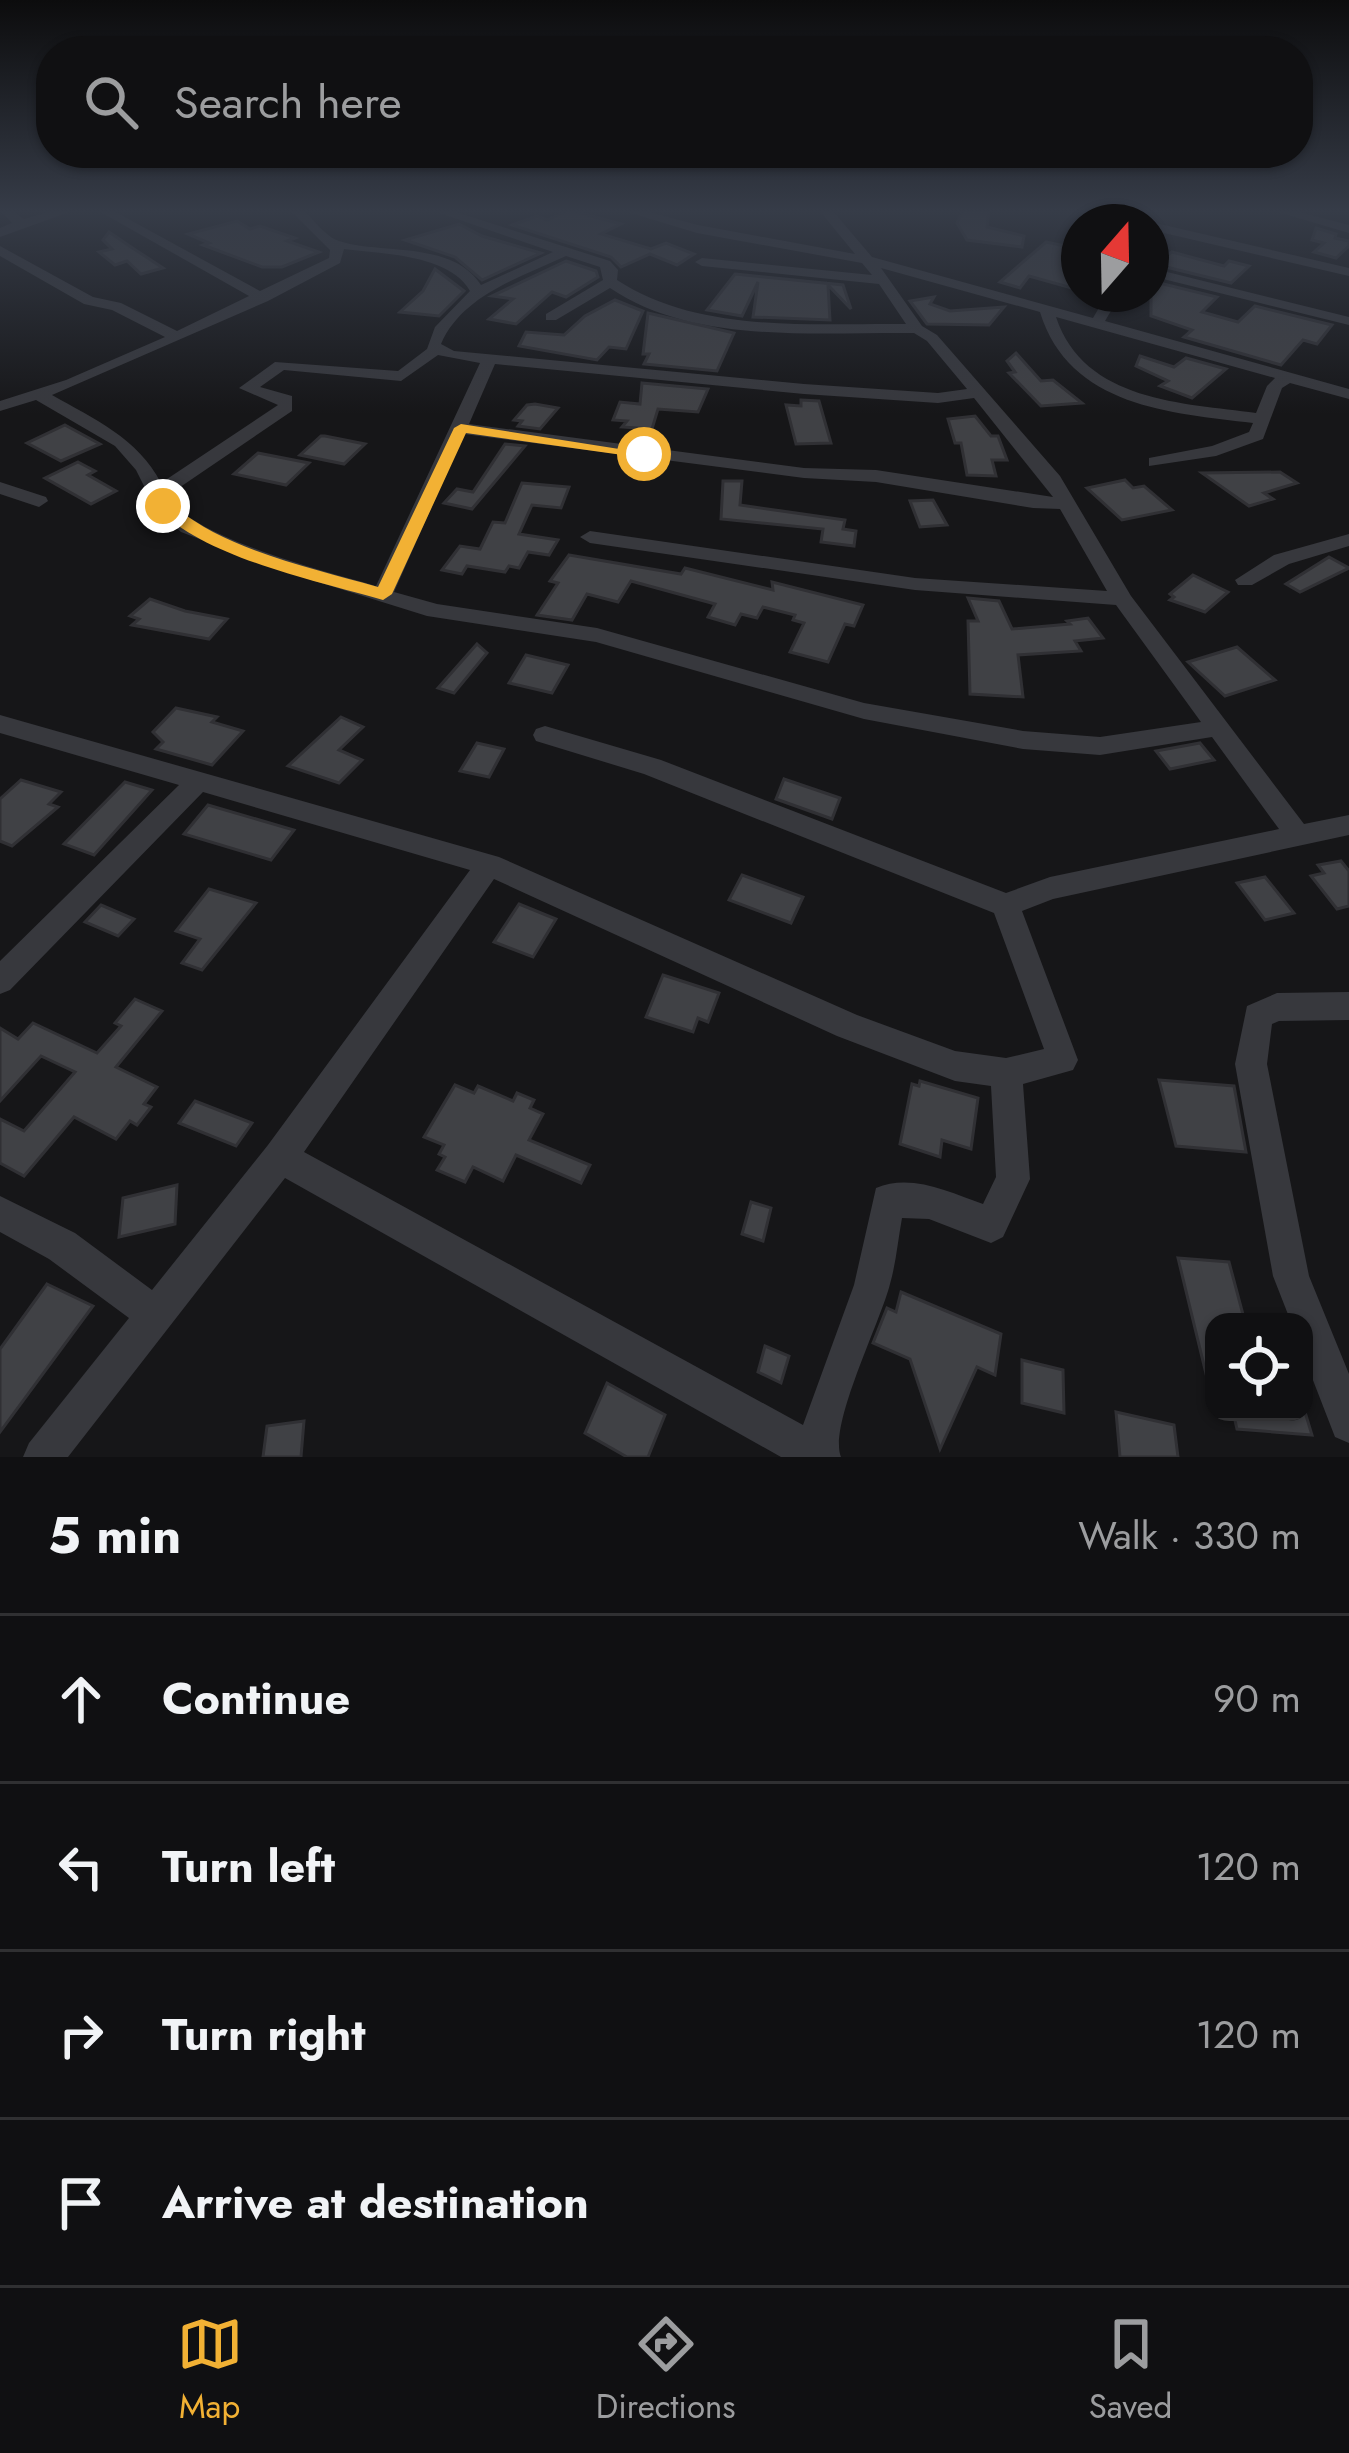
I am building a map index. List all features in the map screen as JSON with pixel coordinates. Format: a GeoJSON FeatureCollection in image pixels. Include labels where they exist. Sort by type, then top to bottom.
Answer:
{"type":"FeatureCollection","features":[{"type":"Feature","properties":{"kind":"street"},"geometry":{"type":"LineString","coordinates":[[49,278],[89,301],[116,306],[177,337]]}},
{"type":"Feature","properties":{"kind":"street"},"geometry":{"type":"LineString","coordinates":[[227,278],[263,298]]}},
{"type":"Feature","properties":{"kind":"street"},"geometry":{"type":"LineString","coordinates":[[0,406],[177,337],[301,278]]}},
{"type":"Feature","properties":{"kind":"street"},"geometry":{"type":"LineString","coordinates":[[472,278],[478,292]]}},
{"type":"Feature","properties":{"kind":"street"},"geometry":{"type":"LineString","coordinates":[[157,494],[286,407],[286,400],[247,388],[281,365],[401,376],[434,350],[440,331],[478,292],[508,278]]}},
{"type":"Feature","properties":{"kind":"street"},"geometry":{"type":"LineString","coordinates":[[610,278],[610,282]]}},
{"type":"Feature","properties":{"kind":"street"},"geometry":{"type":"LineString","coordinates":[[864,278],[884,280],[917,329],[932,338],[975,393],[1004,419],[1066,503],[1122,598],[1298,834]]}},
{"type":"Feature","properties":{"kind":"street"},"geometry":{"type":"LineString","coordinates":[[933,278],[1349,394]]}},
{"type":"Feature","properties":{"kind":"street"},"geometry":{"type":"LineString","coordinates":[[1175,278],[1349,321]]}},
{"type":"Feature","properties":{"kind":"street"},"geometry":{"type":"LineString","coordinates":[[551,317],[610,282]]}},
{"type":"Feature","properties":{"kind":"street"},"geometry":{"type":"LineString","coordinates":[[610,282],[641,304],[714,320],[917,329]]}},
{"type":"Feature","properties":{"kind":"street"},"geometry":{"type":"LineString","coordinates":[[1046,309],[1050,331],[1083,369],[1110,388],[1174,410],[1264,420]]}},
{"type":"Feature","properties":{"kind":"street"},"geometry":{"type":"LineString","coordinates":[[1097,323],[1103,312]]}},
{"type":"Feature","properties":{"kind":"street"},"geometry":{"type":"LineString","coordinates":[[434,350],[488,360],[804,389],[938,398],[975,393]]}},
{"type":"Feature","properties":{"kind":"street"},"geometry":{"type":"LineString","coordinates":[[383,594],[488,360]]}},
{"type":"Feature","properties":{"kind":"street"},"geometry":{"type":"LineString","coordinates":[[1155,462],[1257,435],[1275,386],[1289,376]]}},
{"type":"Feature","properties":{"kind":"street"},"geometry":{"type":"LineString","coordinates":[[38,394],[121,442],[188,528],[293,568],[435,610],[597,635],[864,711],[1023,740],[1100,746],[1216,728]]}},
{"type":"Feature","properties":{"kind":"street"},"geometry":{"type":"LineString","coordinates":[[461,428],[1066,503]]}},
{"type":"Feature","properties":{"kind":"street"},"geometry":{"type":"LineString","coordinates":[[0,488],[39,501]]}},
{"type":"Feature","properties":{"kind":"street"},"geometry":{"type":"LineString","coordinates":[[590,537],[915,584],[1122,598]]}},
{"type":"Feature","properties":{"kind":"street"},"geometry":{"type":"LineString","coordinates":[[1245,580],[1295,553],[1349,540]]}},
{"type":"Feature","properties":{"kind":"street"},"geometry":{"type":"LineString","coordinates":[[0,724],[489,865],[848,1026],[955,1066],[1006,1073],[1062,1060],[1054,1022],[1020,956],[1006,905]]}},
{"type":"Feature","properties":{"kind":"street"},"geometry":{"type":"LineString","coordinates":[[544,735],[652,767],[1006,905],[1050,888],[1349,825]]}},
{"type":"Feature","properties":{"kind":"street"},"geometry":{"type":"LineString","coordinates":[[0,981],[197,783]]}},
{"type":"Feature","properties":{"kind":"street"},"geometry":{"type":"LineString","coordinates":[[43,1457],[280,1157],[489,865]]}},
{"type":"Feature","properties":{"kind":"street"},"geometry":{"type":"LineString","coordinates":[[1349,1006],[1277,1007],[1258,1016],[1251,1064],[1291,1276],[1349,1423]]}},
{"type":"Feature","properties":{"kind":"street"},"geometry":{"type":"LineString","coordinates":[[280,1157],[819,1456],[829,1401],[872,1285],[888,1200],[929,1202],[991,1225],[1013,1179],[1006,1073]]}},
{"type":"Feature","properties":{"kind":"street"},"geometry":{"type":"LineString","coordinates":[[0,1213],[62,1246],[156,1315]]}},
{"type":"Feature","properties":{"kind":"building"},"geometry":{"type":"Polygon","coordinates":[[[430,278],[447,278],[464,291],[439,316],[400,312],[430,278]]]}},
{"type":"Feature","properties":{"kind":"building"},"geometry":{"type":"Polygon","coordinates":[[[530,278],[596,278],[566,297],[552,292],[516,324],[489,319],[513,299],[492,296],[530,278]]]}},
{"type":"Feature","properties":{"kind":"building"},"geometry":{"type":"Polygon","coordinates":[[[732,278],[843,285],[851,309],[828,285],[830,320],[753,317],[758,282],[742,316],[707,310],[732,278]]]}},
{"type":"Feature","properties":{"kind":"building"},"geometry":{"type":"Polygon","coordinates":[[[1028,278],[1020,288],[1000,282],[1028,278]]]}},
{"type":"Feature","properties":{"kind":"building"},"geometry":{"type":"Polygon","coordinates":[[[1169,285],[1217,297],[1202,312],[1238,322],[1255,306],[1332,325],[1317,344],[1303,340],[1281,365],[1184,337],[1192,330],[1151,316],[1151,312],[1169,312],[1169,285]]]}},
{"type":"Feature","properties":{"kind":"building"},"geometry":{"type":"Polygon","coordinates":[[[934,297],[930,304],[950,311],[1004,307],[989,325],[927,324],[910,301],[934,297]]]}},
{"type":"Feature","properties":{"kind":"building"},"geometry":{"type":"Polygon","coordinates":[[[615,300],[643,311],[626,349],[609,347],[597,360],[519,346],[526,332],[564,335],[585,316],[615,300]]]}},
{"type":"Feature","properties":{"kind":"building"},"geometry":{"type":"Polygon","coordinates":[[[648,313],[734,333],[717,371],[644,364],[649,354],[643,354],[648,313]]]}},
{"type":"Feature","properties":{"kind":"building"},"geometry":{"type":"Polygon","coordinates":[[[1016,353],[1041,381],[1053,380],[1082,403],[1041,406],[1009,373],[1015,372],[1007,361],[1016,353]]]}},
{"type":"Feature","properties":{"kind":"building"},"geometry":{"type":"Polygon","coordinates":[[[1140,356],[1174,367],[1186,358],[1226,369],[1192,398],[1160,386],[1168,381],[1136,366],[1140,356]]]}},
{"type":"Feature","properties":{"kind":"building"},"geometry":{"type":"Polygon","coordinates":[[[642,383],[708,389],[698,412],[658,409],[652,429],[622,427],[627,421],[613,420],[620,402],[640,404],[642,383]]]}},
{"type":"Feature","properties":{"kind":"building"},"geometry":{"type":"Polygon","coordinates":[[[801,400],[819,401],[831,443],[796,444],[786,405],[801,406],[801,400]]]}},
{"type":"Feature","properties":{"kind":"building"},"geometry":{"type":"Polygon","coordinates":[[[527,405],[558,408],[540,429],[518,426],[522,421],[514,420],[527,405]]]}},
{"type":"Feature","properties":{"kind":"building"},"geometry":{"type":"Polygon","coordinates":[[[975,416],[991,436],[998,436],[1007,460],[992,460],[996,476],[967,475],[961,443],[955,443],[948,419],[975,416]]]}},
{"type":"Feature","properties":{"kind":"building"},"geometry":{"type":"Polygon","coordinates":[[[65,425],[100,444],[61,461],[27,443],[65,425]]]}},
{"type":"Feature","properties":{"kind":"building"},"geometry":{"type":"Polygon","coordinates":[[[321,436],[365,444],[344,464],[300,455],[321,436]]]}},
{"type":"Feature","properties":{"kind":"building"},"geometry":{"type":"Polygon","coordinates":[[[505,444],[525,446],[472,509],[444,503],[457,489],[473,492],[505,444]]]}},
{"type":"Feature","properties":{"kind":"building"},"geometry":{"type":"Polygon","coordinates":[[[258,453],[309,463],[286,485],[234,474],[258,453]]]}},
{"type":"Feature","properties":{"kind":"building"},"geometry":{"type":"Polygon","coordinates":[[[78,462],[95,471],[88,475],[116,491],[91,504],[45,478],[78,462]]]}},
{"type":"Feature","properties":{"kind":"building"},"geometry":{"type":"Polygon","coordinates":[[[1280,472],[1297,483],[1264,493],[1273,499],[1249,506],[1202,473],[1280,472]]]}},
{"type":"Feature","properties":{"kind":"building"},"geometry":{"type":"Polygon","coordinates":[[[1125,480],[1133,488],[1144,486],[1172,510],[1122,520],[1087,488],[1125,480]]]}},
{"type":"Feature","properties":{"kind":"building"},"geometry":{"type":"Polygon","coordinates":[[[723,481],[742,481],[740,505],[845,520],[843,529],[856,531],[854,546],[821,542],[823,529],[721,519],[723,481]]]}},
{"type":"Feature","properties":{"kind":"building"},"geometry":{"type":"Polygon","coordinates":[[[522,483],[569,487],[561,508],[532,505],[519,534],[558,540],[549,555],[528,552],[519,568],[509,566],[505,572],[467,566],[462,574],[442,570],[460,546],[480,549],[493,522],[505,523],[522,483]]]}},
{"type":"Feature","properties":{"kind":"building"},"geometry":{"type":"Polygon","coordinates":[[[933,500],[947,525],[920,527],[910,501],[933,500]]]}},
{"type":"Feature","properties":{"kind":"building"},"geometry":{"type":"Polygon","coordinates":[[[569,555],[681,574],[685,568],[773,590],[772,582],[863,605],[854,626],[845,624],[828,662],[790,652],[804,623],[793,620],[795,615],[763,607],[757,618],[741,614],[735,625],[708,617],[715,604],[631,581],[618,602],[587,594],[572,620],[537,615],[558,583],[550,581],[569,555]]]}},
{"type":"Feature","properties":{"kind":"building"},"geometry":{"type":"Polygon","coordinates":[[[1329,557],[1349,568],[1300,592],[1286,584],[1329,557]]]}},
{"type":"Feature","properties":{"kind":"building"},"geometry":{"type":"Polygon","coordinates":[[[1193,575],[1228,592],[1205,612],[1170,600],[1174,597],[1170,594],[1193,575]]]}},
{"type":"Feature","properties":{"kind":"building"},"geometry":{"type":"Polygon","coordinates":[[[968,598],[999,601],[1012,629],[1088,618],[1103,638],[1075,641],[1081,651],[1018,655],[1023,697],[970,694],[968,621],[978,621],[968,598]]]}},
{"type":"Feature","properties":{"kind":"building"},"geometry":{"type":"Polygon","coordinates":[[[150,599],[227,619],[209,639],[132,625],[139,619],[130,616],[150,599]]]}},
{"type":"Feature","properties":{"kind":"building"},"geometry":{"type":"Polygon","coordinates":[[[477,644],[487,653],[454,693],[438,688],[477,644]]]}},
{"type":"Feature","properties":{"kind":"building"},"geometry":{"type":"Polygon","coordinates":[[[1237,647],[1275,680],[1225,696],[1188,662],[1237,647]]]}},
{"type":"Feature","properties":{"kind":"building"},"geometry":{"type":"Polygon","coordinates":[[[526,655],[568,665],[552,693],[509,683],[526,655]]]}},
{"type":"Feature","properties":{"kind":"building"},"geometry":{"type":"Polygon","coordinates":[[[176,708],[217,717],[212,722],[243,731],[212,765],[156,749],[163,742],[153,732],[176,708]]]}},
{"type":"Feature","properties":{"kind":"building"},"geometry":{"type":"Polygon","coordinates":[[[341,717],[363,727],[339,750],[362,760],[339,783],[288,766],[341,717]]]}},
{"type":"Feature","properties":{"kind":"building"},"geometry":{"type":"Polygon","coordinates":[[[477,743],[504,749],[489,777],[460,771],[477,743]]]}},
{"type":"Feature","properties":{"kind":"building"},"geometry":{"type":"Polygon","coordinates":[[[1200,743],[1214,760],[1170,769],[1156,751],[1200,743]]]}},
{"type":"Feature","properties":{"kind":"building"},"geometry":{"type":"Polygon","coordinates":[[[784,779],[840,798],[832,819],[776,799],[784,779]]]}},
{"type":"Feature","properties":{"kind":"building"},"geometry":{"type":"Polygon","coordinates":[[[21,780],[61,792],[49,804],[58,807],[12,846],[0,841],[0,799],[21,780]]]}},
{"type":"Feature","properties":{"kind":"building"},"geometry":{"type":"Polygon","coordinates":[[[125,782],[152,790],[94,855],[64,844],[125,782]]]}},
{"type":"Feature","properties":{"kind":"building"},"geometry":{"type":"Polygon","coordinates":[[[208,805],[294,830],[271,860],[184,834],[208,805]]]}},
{"type":"Feature","properties":{"kind":"building"},"geometry":{"type":"Polygon","coordinates":[[[1341,861],[1349,871],[1349,906],[1337,909],[1311,876],[1324,873],[1318,865],[1341,861]]]}},
{"type":"Feature","properties":{"kind":"building"},"geometry":{"type":"Polygon","coordinates":[[[742,875],[803,897],[791,923],[729,900],[742,875]]]}},
{"type":"Feature","properties":{"kind":"building"},"geometry":{"type":"Polygon","coordinates":[[[1265,877],[1294,913],[1265,920],[1237,883],[1265,877]]]}},
{"type":"Feature","properties":{"kind":"building"},"geometry":{"type":"Polygon","coordinates":[[[209,889],[256,903],[202,970],[182,963],[200,939],[176,931],[209,889]]]}},
{"type":"Feature","properties":{"kind":"building"},"geometry":{"type":"Polygon","coordinates":[[[519,904],[556,919],[533,957],[494,942],[519,904]]]}},
{"type":"Feature","properties":{"kind":"building"},"geometry":{"type":"Polygon","coordinates":[[[101,905],[134,919],[118,936],[85,922],[101,905]]]}},
{"type":"Feature","properties":{"kind":"building"},"geometry":{"type":"Polygon","coordinates":[[[663,975],[719,993],[708,1022],[698,1018],[693,1032],[646,1017],[663,975]]]}},
{"type":"Feature","properties":{"kind":"building"},"geometry":{"type":"Polygon","coordinates":[[[135,999],[162,1011],[116,1067],[157,1087],[144,1104],[151,1107],[137,1125],[130,1121],[116,1139],[74,1117],[24,1176],[0,1163],[0,1119],[24,1131],[75,1072],[41,1056],[0,1101],[0,1028],[18,1039],[33,1023],[97,1053],[121,1026],[115,1023],[135,999]]]}},
{"type":"Feature","properties":{"kind":"building"},"geometry":{"type":"Polygon","coordinates":[[[1159,1080],[1234,1086],[1246,1152],[1176,1146],[1159,1080]]]}},
{"type":"Feature","properties":{"kind":"building"},"geometry":{"type":"Polygon","coordinates":[[[920,1081],[978,1098],[971,1149],[942,1140],[940,1157],[900,1144],[912,1084],[919,1086],[920,1081]]]}},
{"type":"Feature","properties":{"kind":"building"},"geometry":{"type":"Polygon","coordinates":[[[455,1085],[474,1093],[478,1086],[513,1101],[517,1093],[534,1100],[530,1108],[543,1114],[529,1140],[590,1165],[581,1183],[516,1155],[503,1181],[473,1167],[465,1182],[437,1170],[445,1157],[439,1154],[444,1145],[424,1137],[455,1085]]]}},
{"type":"Feature","properties":{"kind":"building"},"geometry":{"type":"Polygon","coordinates":[[[195,1101],[252,1123],[236,1146],[179,1123],[195,1101]]]}},
{"type":"Feature","properties":{"kind":"building"},"geometry":{"type":"Polygon","coordinates":[[[177,1185],[175,1224],[119,1237],[123,1198],[177,1185]]]}},
{"type":"Feature","properties":{"kind":"building"},"geometry":{"type":"Polygon","coordinates":[[[751,1202],[771,1208],[763,1241],[742,1234],[751,1202]]]}},
{"type":"Feature","properties":{"kind":"building"},"geometry":{"type":"Polygon","coordinates":[[[1178,1258],[1229,1262],[1243,1313],[1205,1313],[1205,1370],[1178,1258]]]}},
{"type":"Feature","properties":{"kind":"building"},"geometry":{"type":"Polygon","coordinates":[[[47,1284],[93,1306],[0,1432],[0,1349],[47,1284]]]}},
{"type":"Feature","properties":{"kind":"building"},"geometry":{"type":"Polygon","coordinates":[[[901,1292],[1001,1334],[995,1375],[977,1367],[940,1449],[910,1359],[873,1343],[887,1308],[896,1312],[901,1292]]]}},
{"type":"Feature","properties":{"kind":"building"},"geometry":{"type":"Polygon","coordinates":[[[765,1346],[789,1356],[781,1383],[758,1372],[765,1346]]]}},
{"type":"Feature","properties":{"kind":"building"},"geometry":{"type":"Polygon","coordinates":[[[1022,1360],[1063,1370],[1064,1413],[1022,1403],[1022,1360]]]}},
{"type":"Feature","properties":{"kind":"building"},"geometry":{"type":"Polygon","coordinates":[[[607,1383],[665,1415],[648,1457],[627,1457],[585,1433],[607,1383]]]}},
{"type":"Feature","properties":{"kind":"building"},"geometry":{"type":"Polygon","coordinates":[[[1116,1412],[1174,1425],[1178,1457],[1120,1457],[1116,1412]]]}},
{"type":"Feature","properties":{"kind":"building"},"geometry":{"type":"Polygon","coordinates":[[[304,1421],[301,1457],[263,1457],[267,1426],[304,1421]]]}},
{"type":"Feature","properties":{"kind":"building"},"geometry":{"type":"Polygon","coordinates":[[[1235,1421],[1308,1421],[1312,1435],[1237,1429],[1235,1421]]]}},
{"type":"Feature","properties":{"kind":"route"},"geometry":{"type":"LineString","coordinates":[[163,506],[188,528],[293,568],[383,594],[461,428],[644,454]]}}]}
